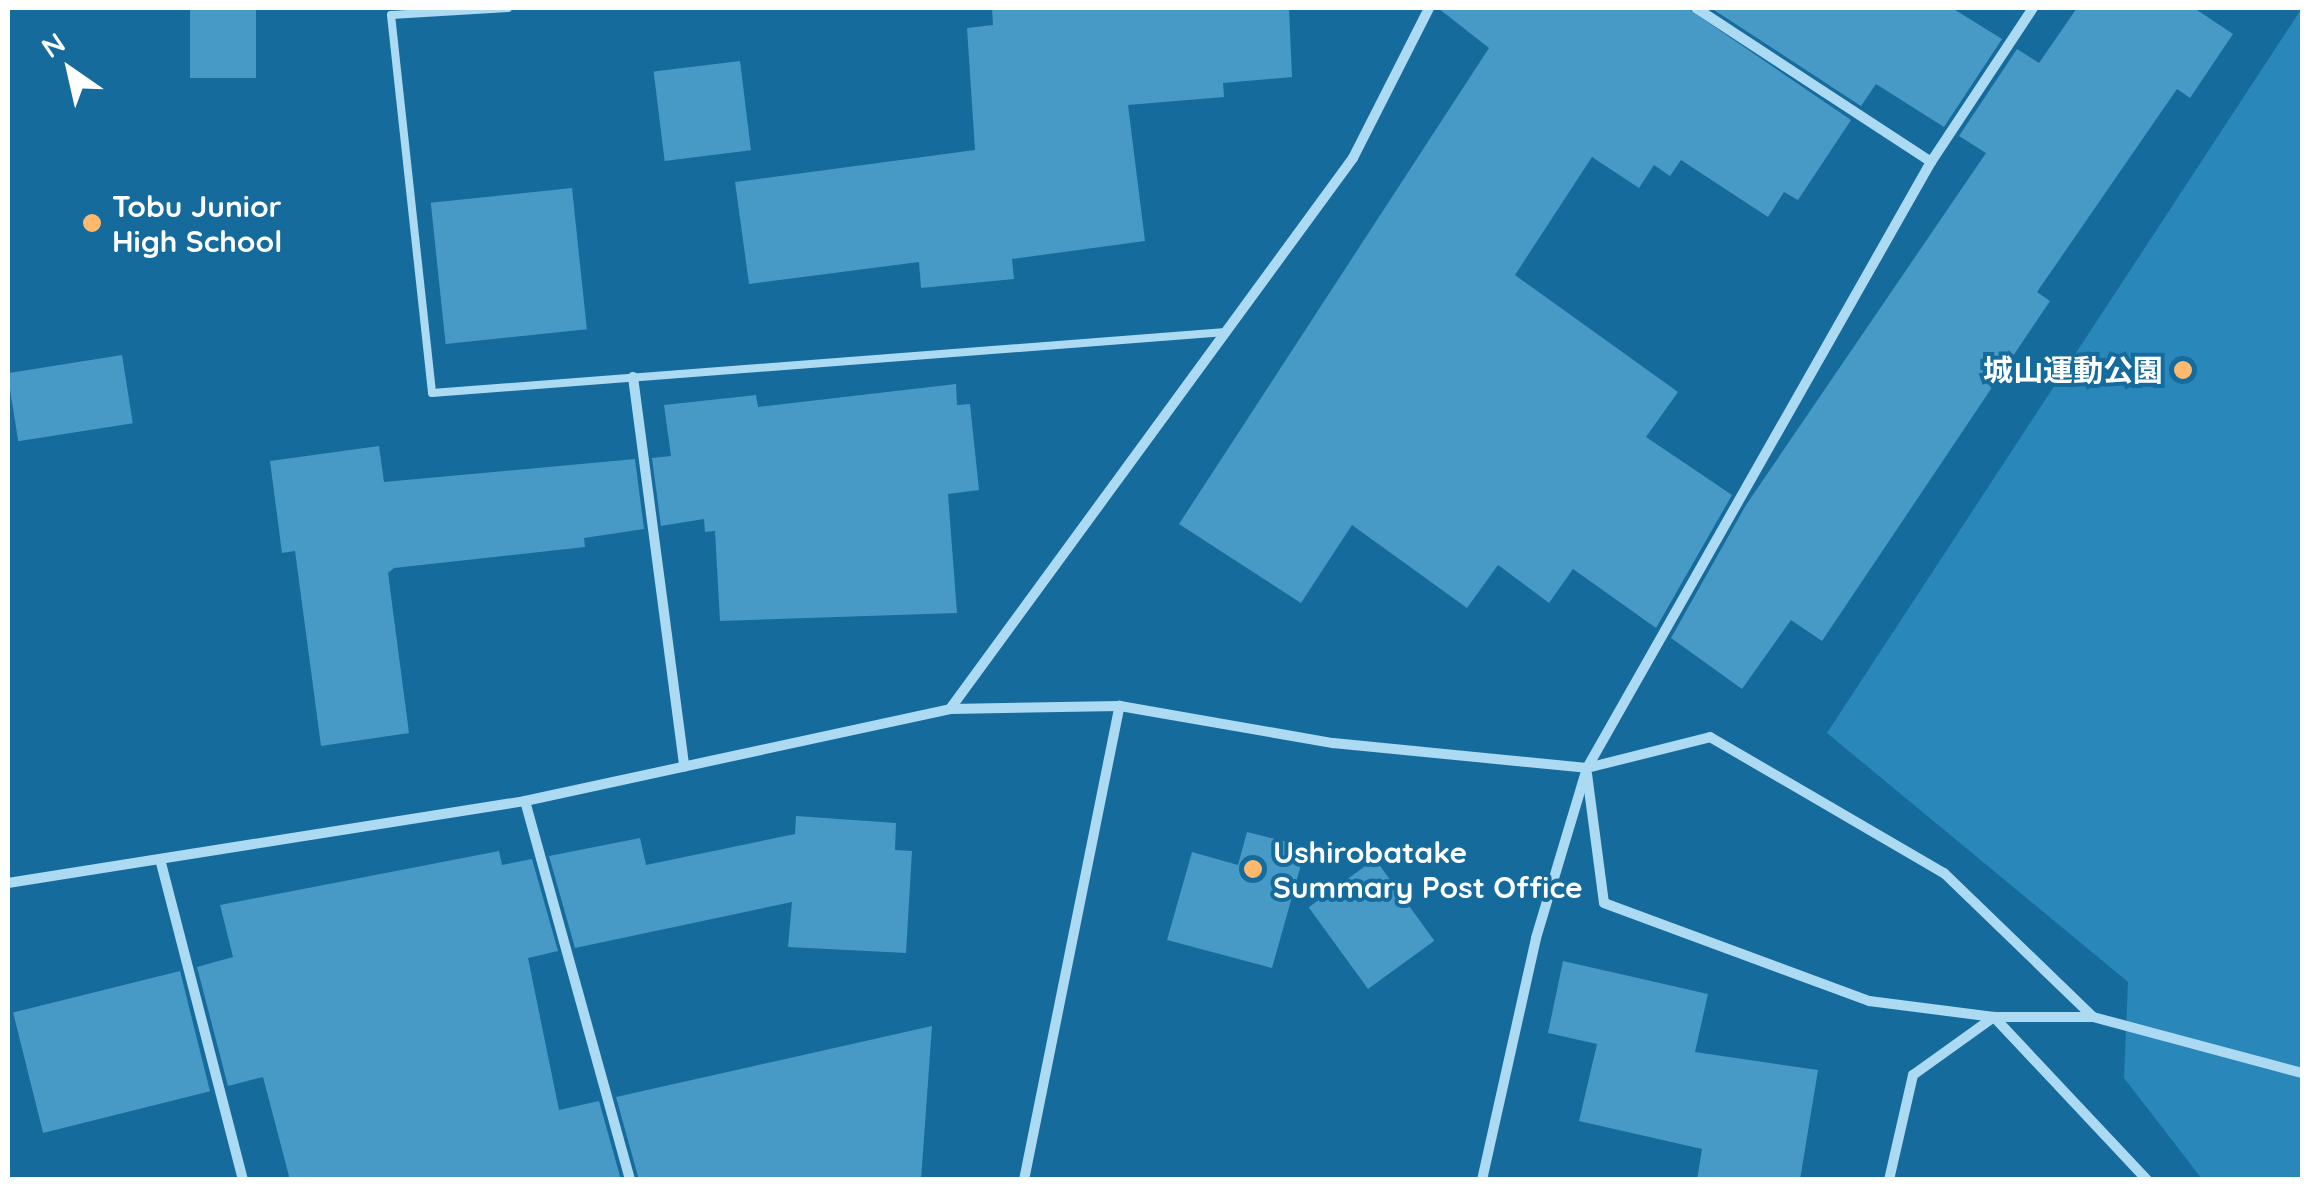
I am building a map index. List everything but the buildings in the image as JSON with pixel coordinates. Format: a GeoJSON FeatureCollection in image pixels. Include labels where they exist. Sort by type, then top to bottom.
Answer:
{"type":"FeatureCollection","features":[{"type":"Feature","properties":{"kind":"street"},"geometry":{"type":"LineString","coordinates":[[950,709],[1353,158],[1429,8]]}},
{"type":"Feature","properties":{"kind":"street"},"geometry":{"type":"LineString","coordinates":[[1696,8],[1931,162]]}},
{"type":"Feature","properties":{"kind":"street"},"geometry":{"type":"LineString","coordinates":[[1482,1180],[1536,938],[1586,768],[1931,162],[2033,8]]}},
{"type":"Feature","properties":{"kind":"street"},"geometry":{"type":"LineString","coordinates":[[634,377],[684,767]]}},
{"type":"Feature","properties":{"kind":"street"},"geometry":{"type":"LineString","coordinates":[[1024,1180],[1120,706]]}},
{"type":"Feature","properties":{"kind":"street"},"geometry":{"type":"LineString","coordinates":[[8,883],[526,802],[950,709],[1120,706],[1333,742],[1586,768],[1710,737],[1944,873],[2093,1017]]}},
{"type":"Feature","properties":{"kind":"street"},"geometry":{"type":"LineString","coordinates":[[1586,768],[1604,903],[1868,1001],[1994,1018],[2093,1017],[2302,1073]]}},
{"type":"Feature","properties":{"kind":"street"},"geometry":{"type":"LineString","coordinates":[[526,802],[630,1180]]}},
{"type":"Feature","properties":{"kind":"street"},"geometry":{"type":"LineString","coordinates":[[160,859],[243,1180]]}},
{"type":"Feature","properties":{"kind":"street"},"geometry":{"type":"LineString","coordinates":[[1889,1180],[1913,1075],[1994,1018]]}},
{"type":"Feature","properties":{"kind":"street"},"geometry":{"type":"LineString","coordinates":[[1994,1018],[2147,1180]]}},
{"type":"Feature","properties":{"kind":"lane"},"geometry":{"type":"LineString","coordinates":[[508,8],[391,16],[432,393],[1226,332]]}},
{"type":"Feature","properties":{"kind":"shaded area","name":"城山運動公園"},"geometry":{"type":"Polygon","coordinates":[[[2302,8],[2302,1179],[2202,1179],[2124,1078],[2128,982],[1827,733],[2302,8]]]}},
{"type":"Feature","properties":{"kind":"place","name":"Tobu Junior High School"},"geometry":{"type":"Point","coordinates":[92,223]}},
{"type":"Feature","properties":{"kind":"place","name":"城山運動公園"},"geometry":{"type":"Point","coordinates":[2183,370]}},
{"type":"Feature","properties":{"kind":"place","name":"Ushirobatake Summary Post Office"},"geometry":{"type":"Point","coordinates":[1253,869]}}]}
